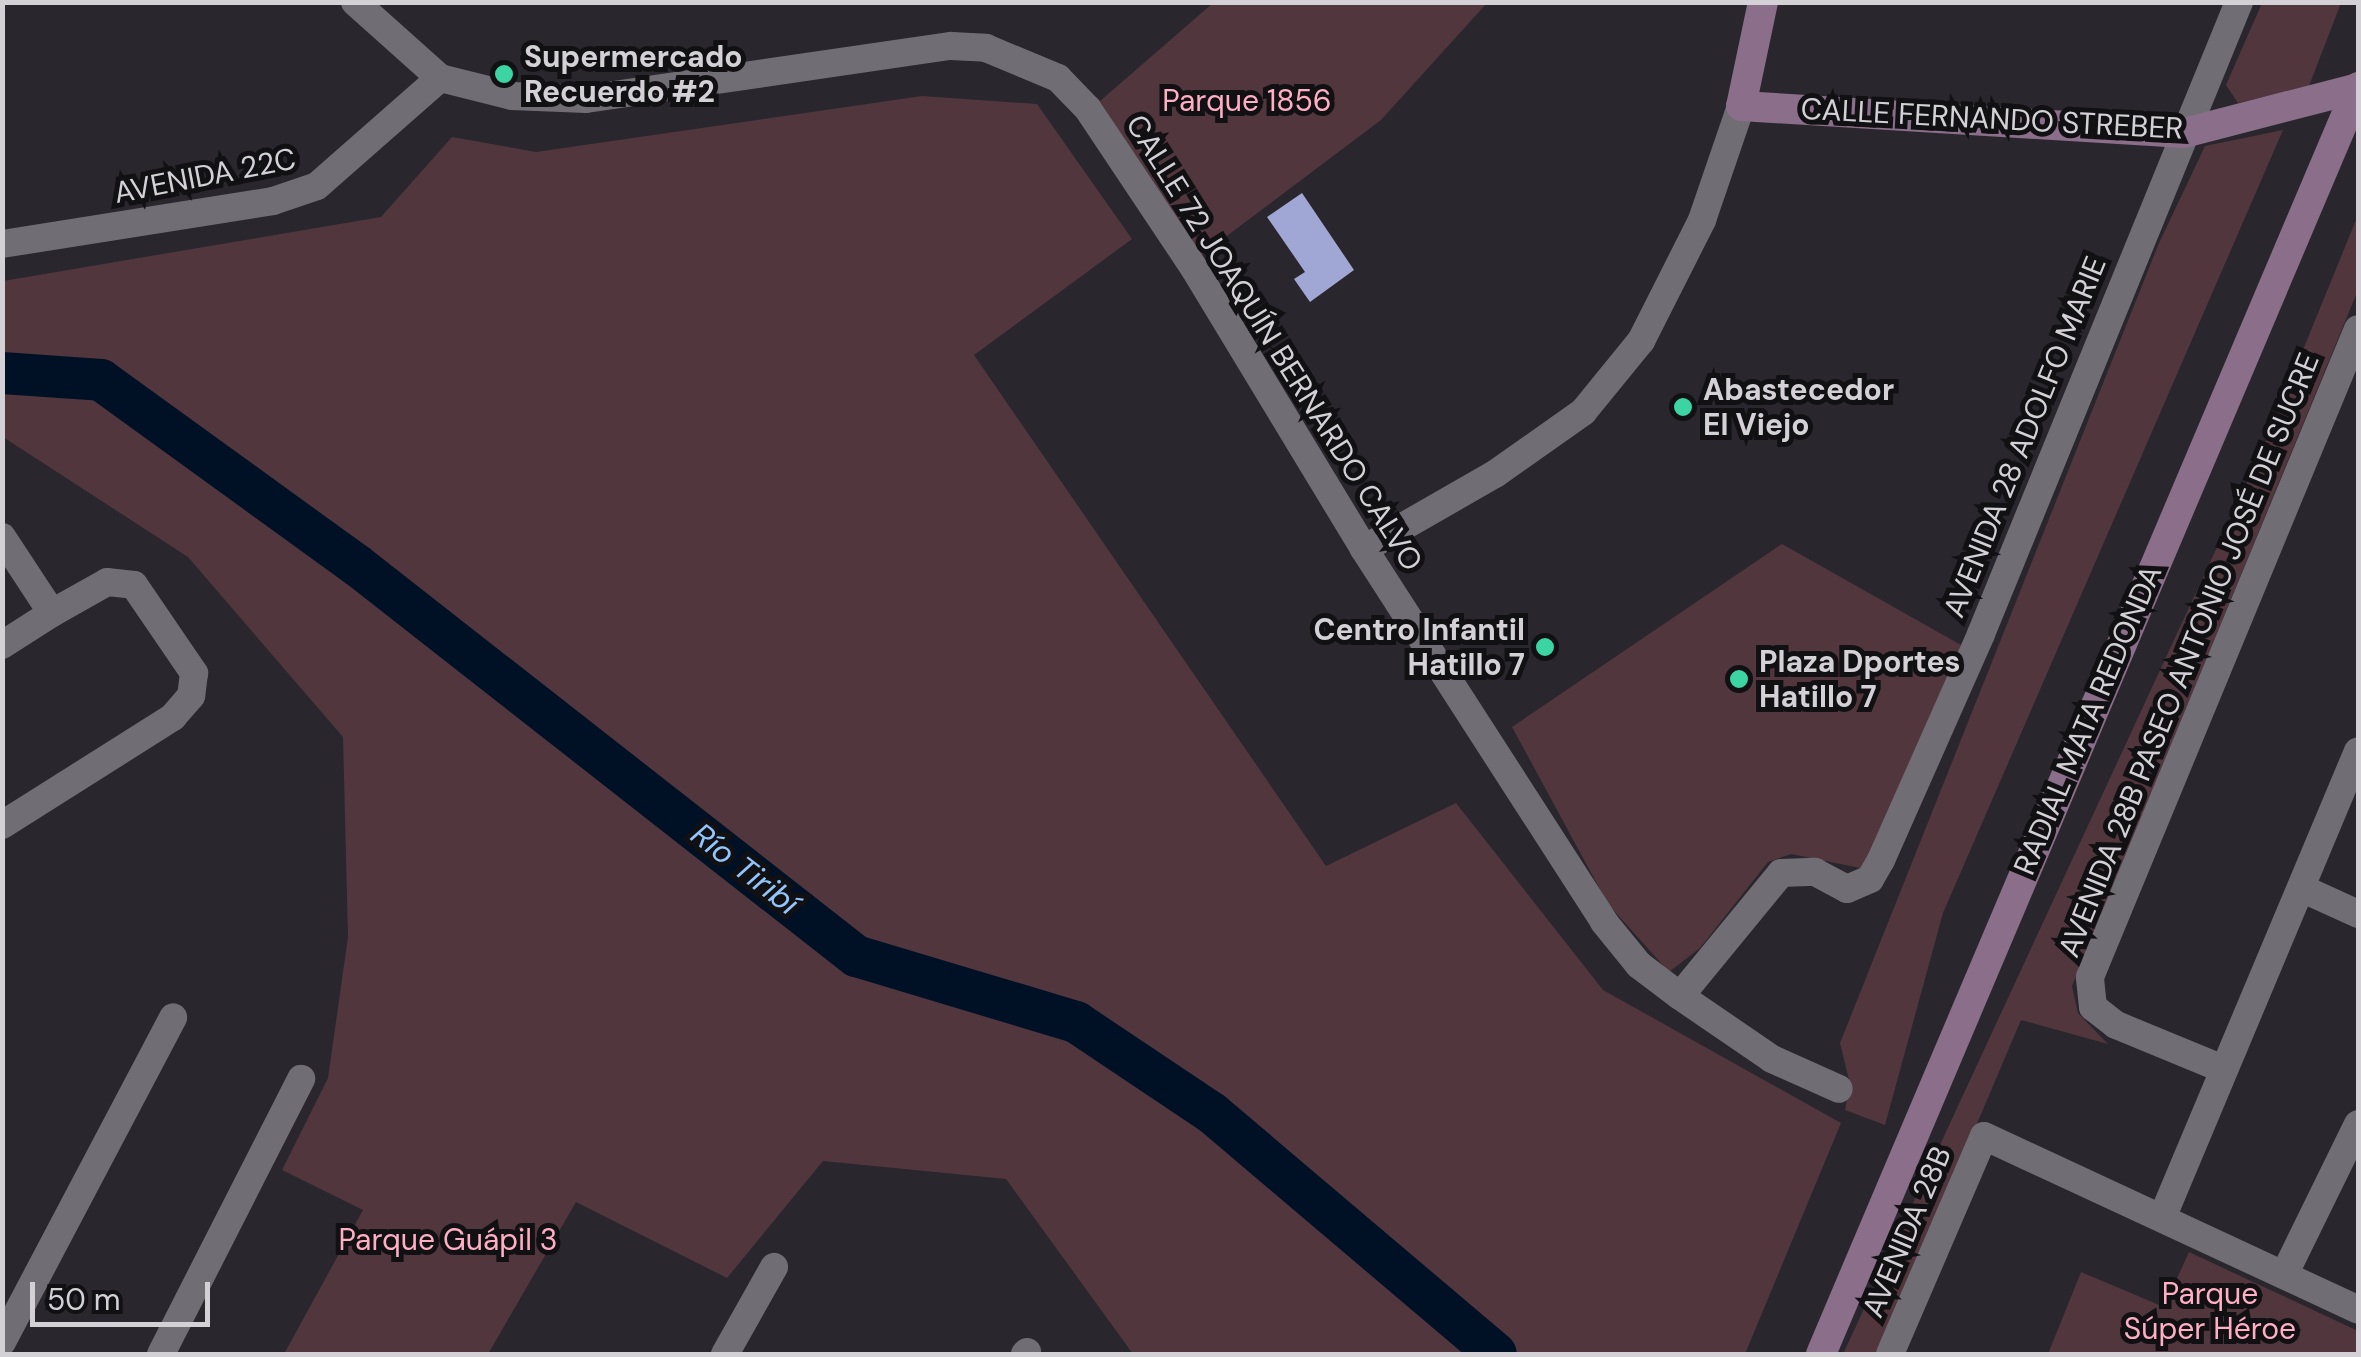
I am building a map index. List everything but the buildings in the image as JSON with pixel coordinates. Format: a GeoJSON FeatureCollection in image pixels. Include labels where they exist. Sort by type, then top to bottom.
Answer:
{"type":"FeatureCollection","features":[{"type":"Feature","properties":{"kind":"main road"},"geometry":{"type":"LineString","coordinates":[[1741,106],[1763,2]]}},
{"type":"Feature","properties":{"kind":"main road","name":"CALLE FERNANDO STREBER"},"geometry":{"type":"LineString","coordinates":[[1741,106],[2184,134],[2358,88]]}},
{"type":"Feature","properties":{"kind":"main road","name":"RADIAL MATA REDONDA"},"geometry":{"type":"LineString","coordinates":[[1820,1354],[2358,88]]}},
{"type":"Feature","properties":{"kind":"street"},"geometry":{"type":"LineString","coordinates":[[356,2],[440,78]]}},
{"type":"Feature","properties":{"kind":"street","name":"AVENIDA 28 ADOLFO MARIE"},"geometry":{"type":"LineString","coordinates":[[1680,996],[1782,873],[1816,872],[1847,889],[1870,878],[1981,634],[2239,2]]}},
{"type":"Feature","properties":{"kind":"street","name":"CALLE 72 JOAQUÍN BERNARDO CALVO"},"geometry":{"type":"LineString","coordinates":[[440,78],[512,96],[586,99],[835,58],[951,46],[986,48],[1028,62],[1058,78],[1088,109],[1194,268],[1364,549],[1604,922],[1639,965],[1680,996],[1772,1059],[1839,1089]]}},
{"type":"Feature","properties":{"kind":"street","name":"AVENIDA 22C"},"geometry":{"type":"LineString","coordinates":[[2,244],[272,200],[318,186],[440,78]]}},
{"type":"Feature","properties":{"kind":"street"},"geometry":{"type":"LineString","coordinates":[[1364,549],[1495,474],[1583,412],[1642,341],[1702,220],[1741,106]]}},
{"type":"Feature","properties":{"kind":"street","name":"AVENIDA 28B PASEO ANTONIO JOSÉ DE SUCRE"},"geometry":{"type":"LineString","coordinates":[[2223,1069],[2116,1025],[2094,1008],[2090,977],[2358,329]]}},
{"type":"Feature","properties":{"kind":"street"},"geometry":{"type":"LineString","coordinates":[[2,537],[52,613]]}},
{"type":"Feature","properties":{"kind":"street"},"geometry":{"type":"LineString","coordinates":[[2,645],[107,582],[134,584],[194,674],[191,696],[172,717],[2,826]]}},
{"type":"Feature","properties":{"kind":"street"},"geometry":{"type":"LineString","coordinates":[[2358,750],[2162,1218],[2358,1310]]}},
{"type":"Feature","properties":{"kind":"street"},"geometry":{"type":"LineString","coordinates":[[2301,888],[2358,914]]}},
{"type":"Feature","properties":{"kind":"street"},"geometry":{"type":"LineString","coordinates":[[2,1342],[173,1018]]}},
{"type":"Feature","properties":{"kind":"street"},"geometry":{"type":"LineString","coordinates":[[161,1354],[300,1079]]}},
{"type":"Feature","properties":{"kind":"street"},"geometry":{"type":"LineString","coordinates":[[2284,1275],[2358,1124]]}},
{"type":"Feature","properties":{"kind":"street","name":"AVENIDA 28B"},"geometry":{"type":"LineString","coordinates":[[1890,1354],[1984,1136],[2162,1218]]}},
{"type":"Feature","properties":{"kind":"street"},"geometry":{"type":"LineString","coordinates":[[725,1354],[774,1267]]}},
{"type":"Feature","properties":{"kind":"green space","name":"Parque 1856"},"geometry":{"type":"Polygon","coordinates":[[[1213,3],[1487,3],[1381,120],[1199,257],[1100,101],[1213,3]]]}},
{"type":"Feature","properties":{"kind":"green space"},"geometry":{"type":"Polygon","coordinates":[[[2262,3],[2341,3],[2309,86],[2238,103],[2226,85],[2262,3]]]}},
{"type":"Feature","properties":{"kind":"green space","name":"Parque Guápil 3"},"geometry":{"type":"Polygon","coordinates":[[[922,96],[1037,104],[1132,239],[974,355],[1326,866],[1456,803],[1603,990],[1841,1123],[1745,1354],[1133,1354],[1006,1179],[823,1161],[727,1278],[576,1202],[488,1354],[284,1354],[363,1210],[282,1170],[328,1078],[348,937],[343,737],[188,557],[3,437],[3,281],[381,217],[452,137],[536,152],[922,96]]]}},
{"type":"Feature","properties":{"kind":"green space"},"geometry":{"type":"Polygon","coordinates":[[[2283,130],[1943,913],[1885,1125],[1845,1110],[1850,1084],[1840,1043],[2159,243],[2205,146],[2283,130]]]}},
{"type":"Feature","properties":{"kind":"green space"},"geometry":{"type":"Polygon","coordinates":[[[2358,215],[2358,290],[2072,986],[2078,1013],[2108,1044],[2021,1020],[1879,1354],[1843,1354],[2263,448],[2358,215]]]}},
{"type":"Feature","properties":{"kind":"green space"},"geometry":{"type":"Polygon","coordinates":[[[1782,544],[1961,645],[1873,857],[1860,868],[1791,854],[1768,862],[1700,948],[1669,972],[1608,904],[1512,727],[1782,544]]]}},
{"type":"Feature","properties":{"kind":"green space","name":"Parque Súper Héroe"},"geometry":{"type":"Polygon","coordinates":[[[2189,1252],[2358,1331],[2358,1354],[2048,1354],[2081,1272],[2164,1307],[2189,1252]]]}},
{"type":"Feature","properties":{"kind":"waterway","name":"Río Tiribí"},"geometry":{"type":"LineString","coordinates":[[2,373],[101,380],[358,566],[856,956],[1076,1022],[1212,1113],[1496,1354]]}},
{"type":"Feature","properties":{"kind":"place","name":"Supermercado Recuerdo #2"},"geometry":{"type":"Point","coordinates":[504,74]}},
{"type":"Feature","properties":{"kind":"place","name":"Abastecedor El Viejo"},"geometry":{"type":"Point","coordinates":[1683,407]}},
{"type":"Feature","properties":{"kind":"place","name":"Centro Infantil Hatillo 7"},"geometry":{"type":"Point","coordinates":[1545,647]}},
{"type":"Feature","properties":{"kind":"place","name":"Plaza Dportes Hatillo 7"},"geometry":{"type":"Point","coordinates":[1739,679]}}]}
